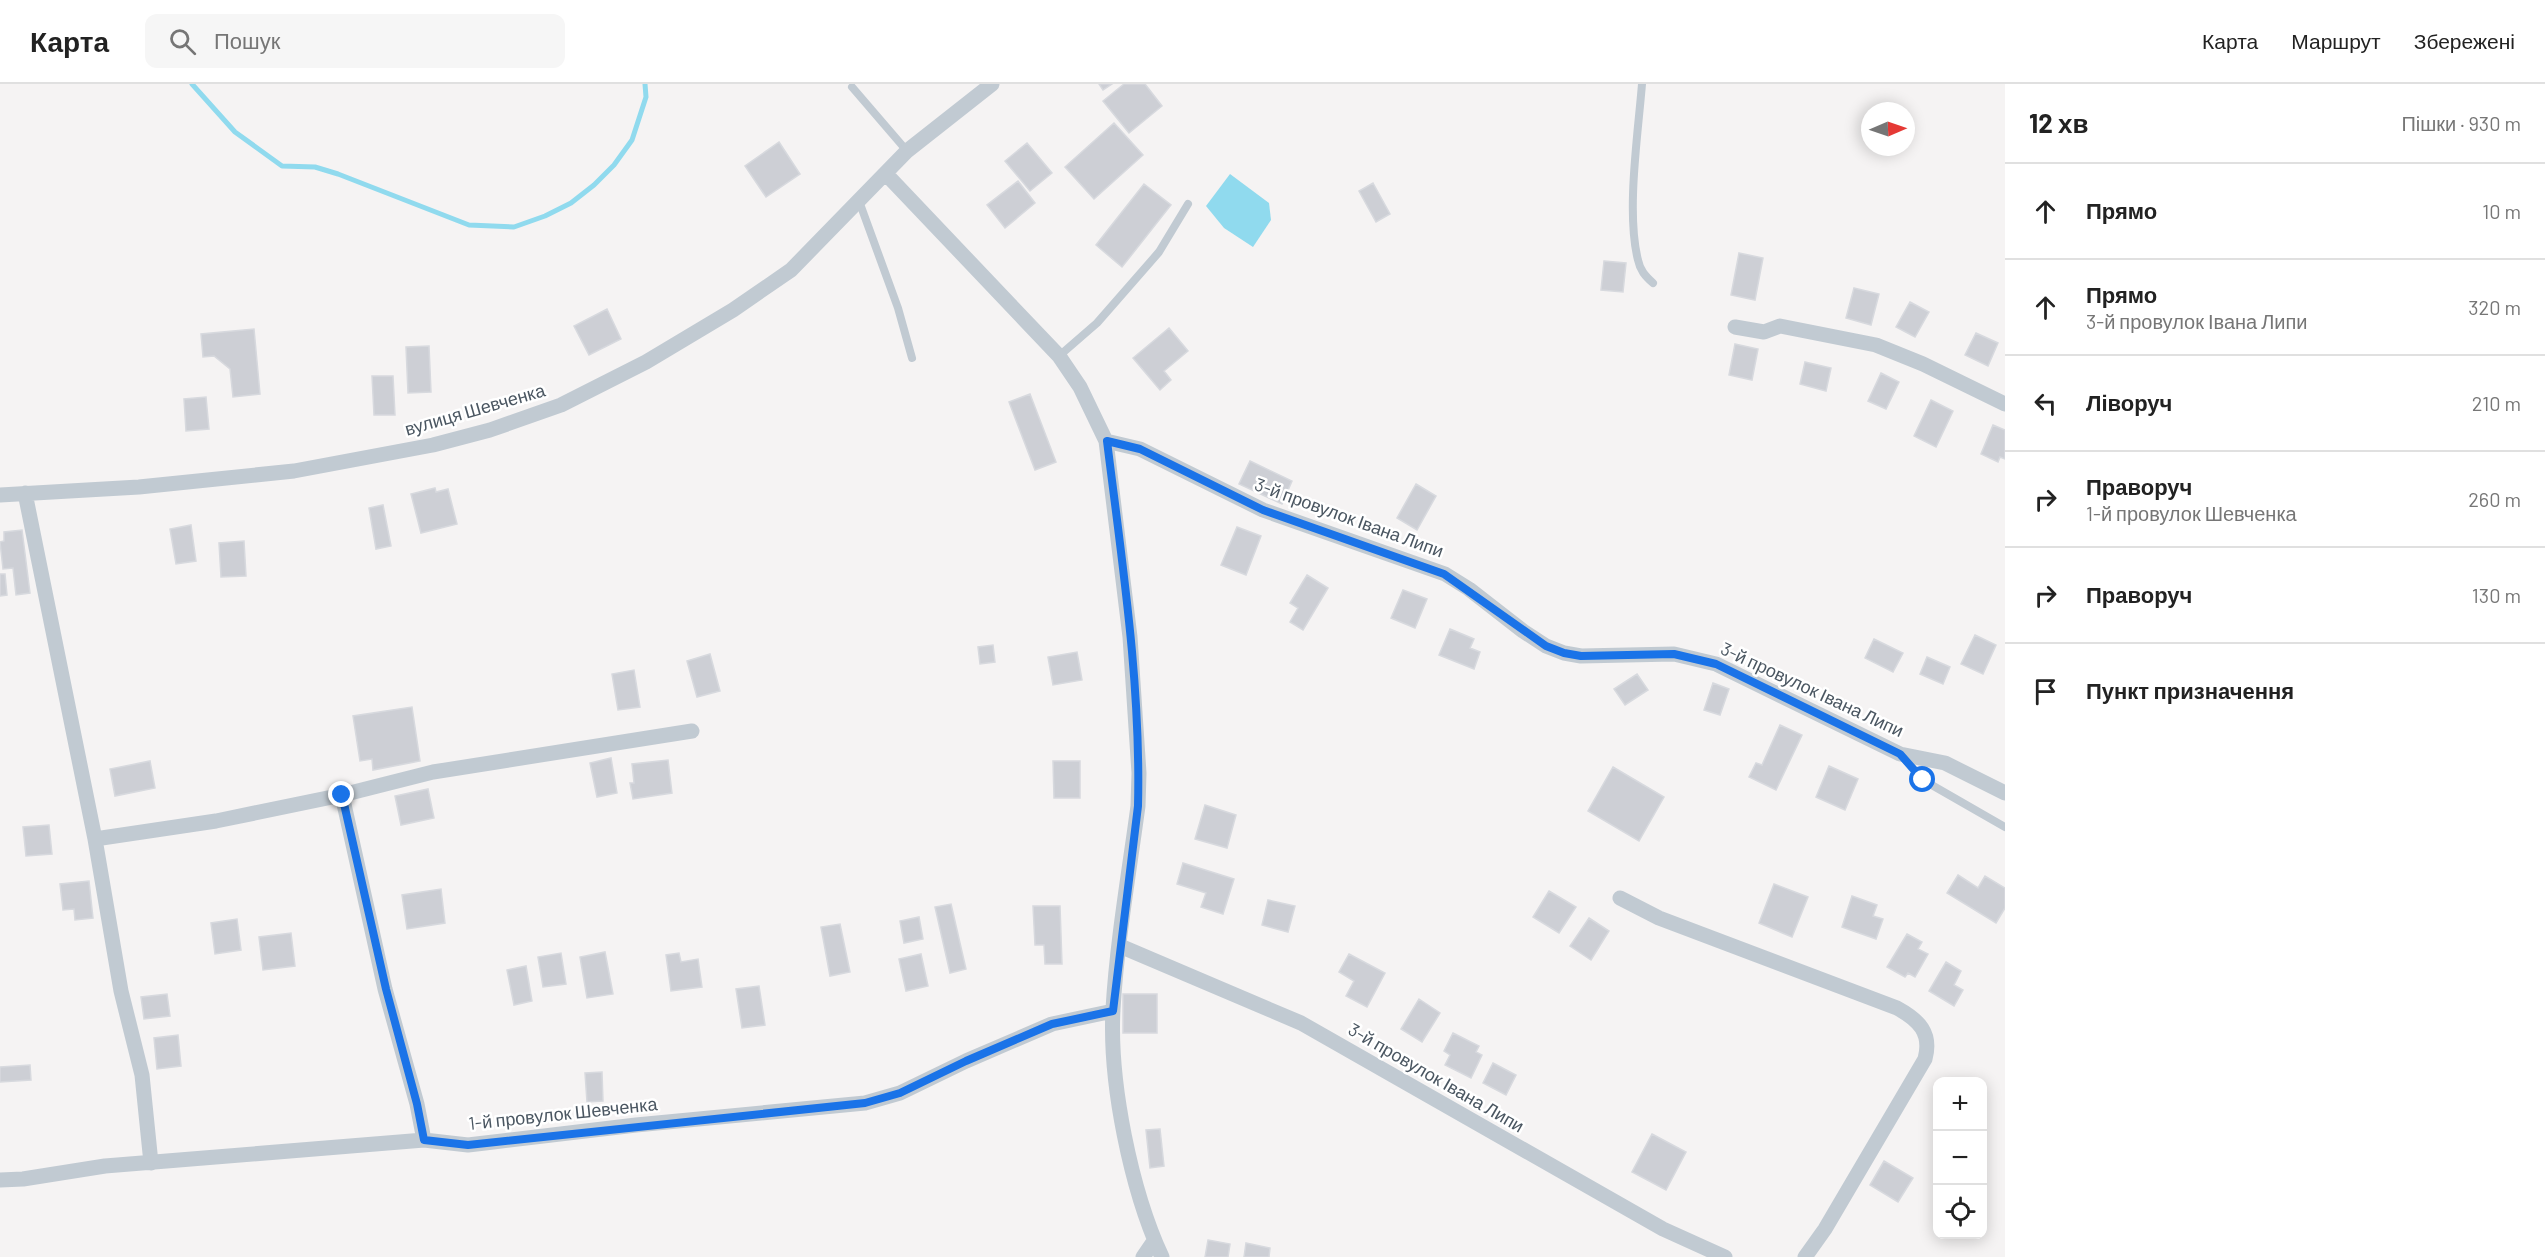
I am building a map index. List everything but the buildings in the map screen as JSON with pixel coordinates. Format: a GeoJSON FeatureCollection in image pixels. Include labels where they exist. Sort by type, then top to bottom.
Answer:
{"type":"FeatureCollection","features":[{"type":"Feature","properties":{"kind":"street","name":"вулиця Шевченка"},"geometry":{"type":"LineString","coordinates":[[0,495],[140,487],[294,471],[433,445],[527,418],[593,390],[733,310],[791,270],[908,151],[992,84]]}},
{"type":"Feature","properties":{"kind":"street"},"geometry":{"type":"LineString","coordinates":[[886,174],[1059,356],[1080,387],[1107,441],[1130,637],[1139,773],[1138,806],[1113,1011],[1115,1070],[1130,1161],[1154,1240],[1162,1257]]}},
{"type":"Feature","properties":{"kind":"street"},"geometry":{"type":"LineString","coordinates":[[1735,327],[1764,332],[1780,326],[1876,345],[1923,364],[2005,404]]}},
{"type":"Feature","properties":{"kind":"street","name":"3-й провулок Івана Липи"},"geometry":{"type":"LineString","coordinates":[[1107,441],[1140,449],[1263,510],[1444,574],[1469,589],[1546,646],[1581,656],[1674,654],[1716,664],[1900,754],[1945,763],[2005,793]]}},
{"type":"Feature","properties":{"kind":"street"},"geometry":{"type":"LineString","coordinates":[[25,493],[95,839],[121,991],[142,1075],[151,1163]]}},
{"type":"Feature","properties":{"kind":"street"},"geometry":{"type":"LineString","coordinates":[[95,839],[216,821],[342,795],[434,772],[692,731]]}},
{"type":"Feature","properties":{"kind":"street"},"geometry":{"type":"LineString","coordinates":[[342,795],[386,989],[417,1104],[424,1140]]}},
{"type":"Feature","properties":{"kind":"street"},"geometry":{"type":"LineString","coordinates":[[1620,898],[1659,918],[1897,1008],[1920,1024],[1926,1034],[1928,1047],[1925,1059],[1825,1229],[1805,1257]]}},
{"type":"Feature","properties":{"kind":"street","name":"3-й провулок Івана Липи"},"geometry":{"type":"LineString","coordinates":[[1120,946],[1301,1023],[1663,1229],[1725,1257]]}},
{"type":"Feature","properties":{"kind":"street","name":"1-й провулок Шевченка"},"geometry":{"type":"LineString","coordinates":[[0,1180],[23,1179],[105,1166],[424,1140],[468,1145],[647,1124],[865,1103],[900,1093],[966,1061],[1052,1024],[1113,1011]]}},
{"type":"Feature","properties":{"kind":"street"},"geometry":{"type":"LineString","coordinates":[[1143,1257],[1154,1240]]}},
{"type":"Feature","properties":{"kind":"lane"},"geometry":{"type":"LineString","coordinates":[[1642,84],[1633,213],[1638,260],[1643,275],[1653,283]]}},
{"type":"Feature","properties":{"kind":"lane"},"geometry":{"type":"LineString","coordinates":[[852,87],[908,151]]}},
{"type":"Feature","properties":{"kind":"lane"},"geometry":{"type":"LineString","coordinates":[[859,201],[898,308],[912,358]]}},
{"type":"Feature","properties":{"kind":"lane"},"geometry":{"type":"LineString","coordinates":[[1059,356],[1097,323],[1159,252],[1188,204]]}},
{"type":"Feature","properties":{"kind":"lane"},"geometry":{"type":"LineString","coordinates":[[1900,754],[1923,780],[2005,827]]}},
{"type":"Feature","properties":{"kind":"water"},"geometry":{"type":"Polygon","coordinates":[[[1230,174],[1269,203],[1271,220],[1253,247],[1224,228],[1206,206],[1230,174]]]}},
{"type":"Feature","properties":{"kind":"waterway"},"geometry":{"type":"LineString","coordinates":[[192,84],[235,132],[282,166],[315,167],[338,174],[469,225],[514,227],[545,216],[571,203],[614,165],[632,140],[646,97],[645,84]]}},
{"type":"Feature","properties":{"kind":"route"},"geometry":{"type":"LineString","coordinates":[[342,795],[386,989],[417,1104],[424,1140],[468,1145],[636,1125],[835,1108],[865,1103],[900,1093],[966,1061],[1052,1024],[1113,1011],[1138,806],[1139,773],[1130,637],[1107,441],[1140,449],[1263,510],[1444,574],[1469,589],[1523,631],[1546,646],[1564,653],[1581,656],[1674,654],[1716,664],[1900,754],[1923,780]]}}]}
